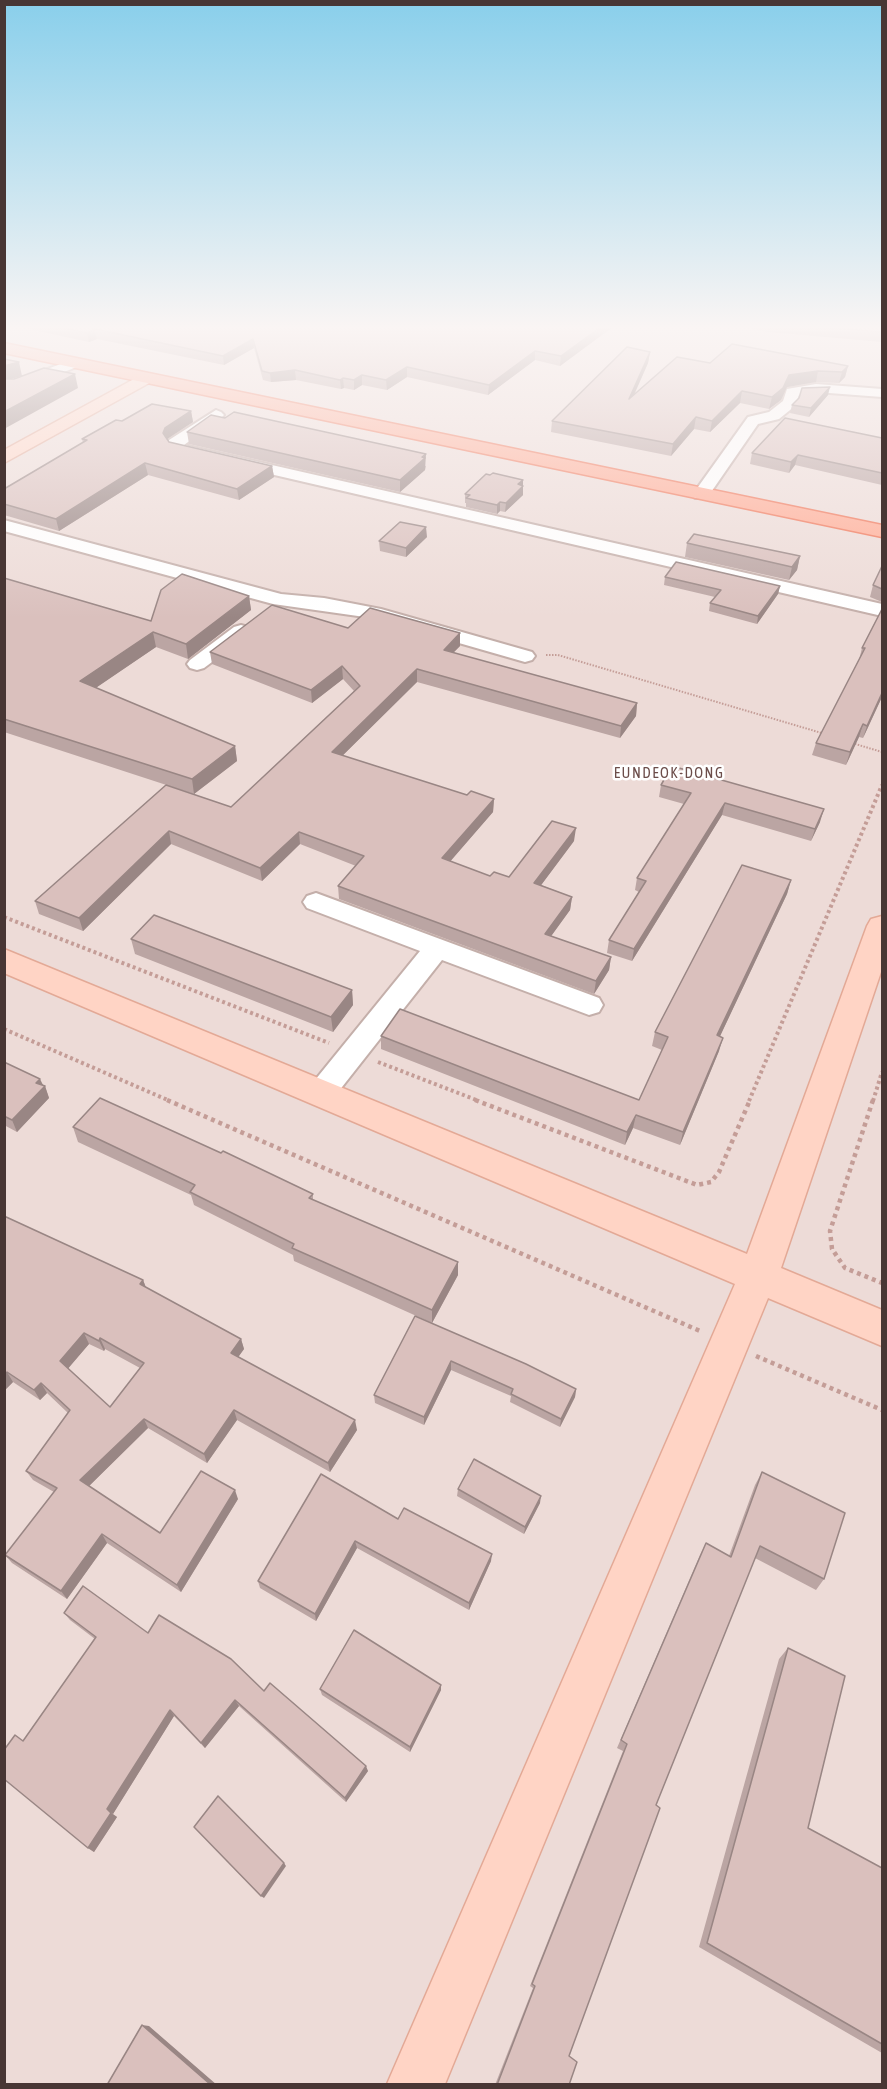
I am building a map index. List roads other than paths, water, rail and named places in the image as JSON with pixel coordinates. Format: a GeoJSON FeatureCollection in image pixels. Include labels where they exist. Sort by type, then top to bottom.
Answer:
{"type":"FeatureCollection","features":[{"type":"Feature","properties":{"kind":"main road"},"geometry":{"type":"LineString","coordinates":[[363,423],[882,531]]}},
{"type":"Feature","properties":{"kind":"street"},"geometry":{"type":"LineString","coordinates":[[4,458],[65,423]]}},
{"type":"Feature","properties":{"kind":"street"},"geometry":{"type":"LineString","coordinates":[[204,423],[175,443],[177,448],[882,610]]}},
{"type":"Feature","properties":{"kind":"street"},"geometry":{"type":"LineString","coordinates":[[701,494],[751,423]]}},
{"type":"Feature","properties":{"kind":"street"},"geometry":{"type":"LineString","coordinates":[[4,525],[280,600],[324,604],[374,614],[525,656]]}},
{"type":"Feature","properties":{"kind":"street"},"geometry":{"type":"LineString","coordinates":[[197,664],[280,600]]}},
{"type":"Feature","properties":{"kind":"street"},"geometry":{"type":"LineString","coordinates":[[316,902],[589,1005]]}},
{"type":"Feature","properties":{"kind":"street"},"geometry":{"type":"LineString","coordinates":[[416,2085],[758,1277],[882,926]]}},
{"type":"Feature","properties":{"kind":"street"},"geometry":{"type":"LineString","coordinates":[[321,1093],[437,948]]}},
{"type":"Feature","properties":{"kind":"street"},"geometry":{"type":"LineString","coordinates":[[4,960],[882,1328]]}},
{"type":"Feature","properties":{"kind":"district","name":"EUNDEOK-DONG"},"geometry":{"type":"Point","coordinates":[669,773]}}]}
